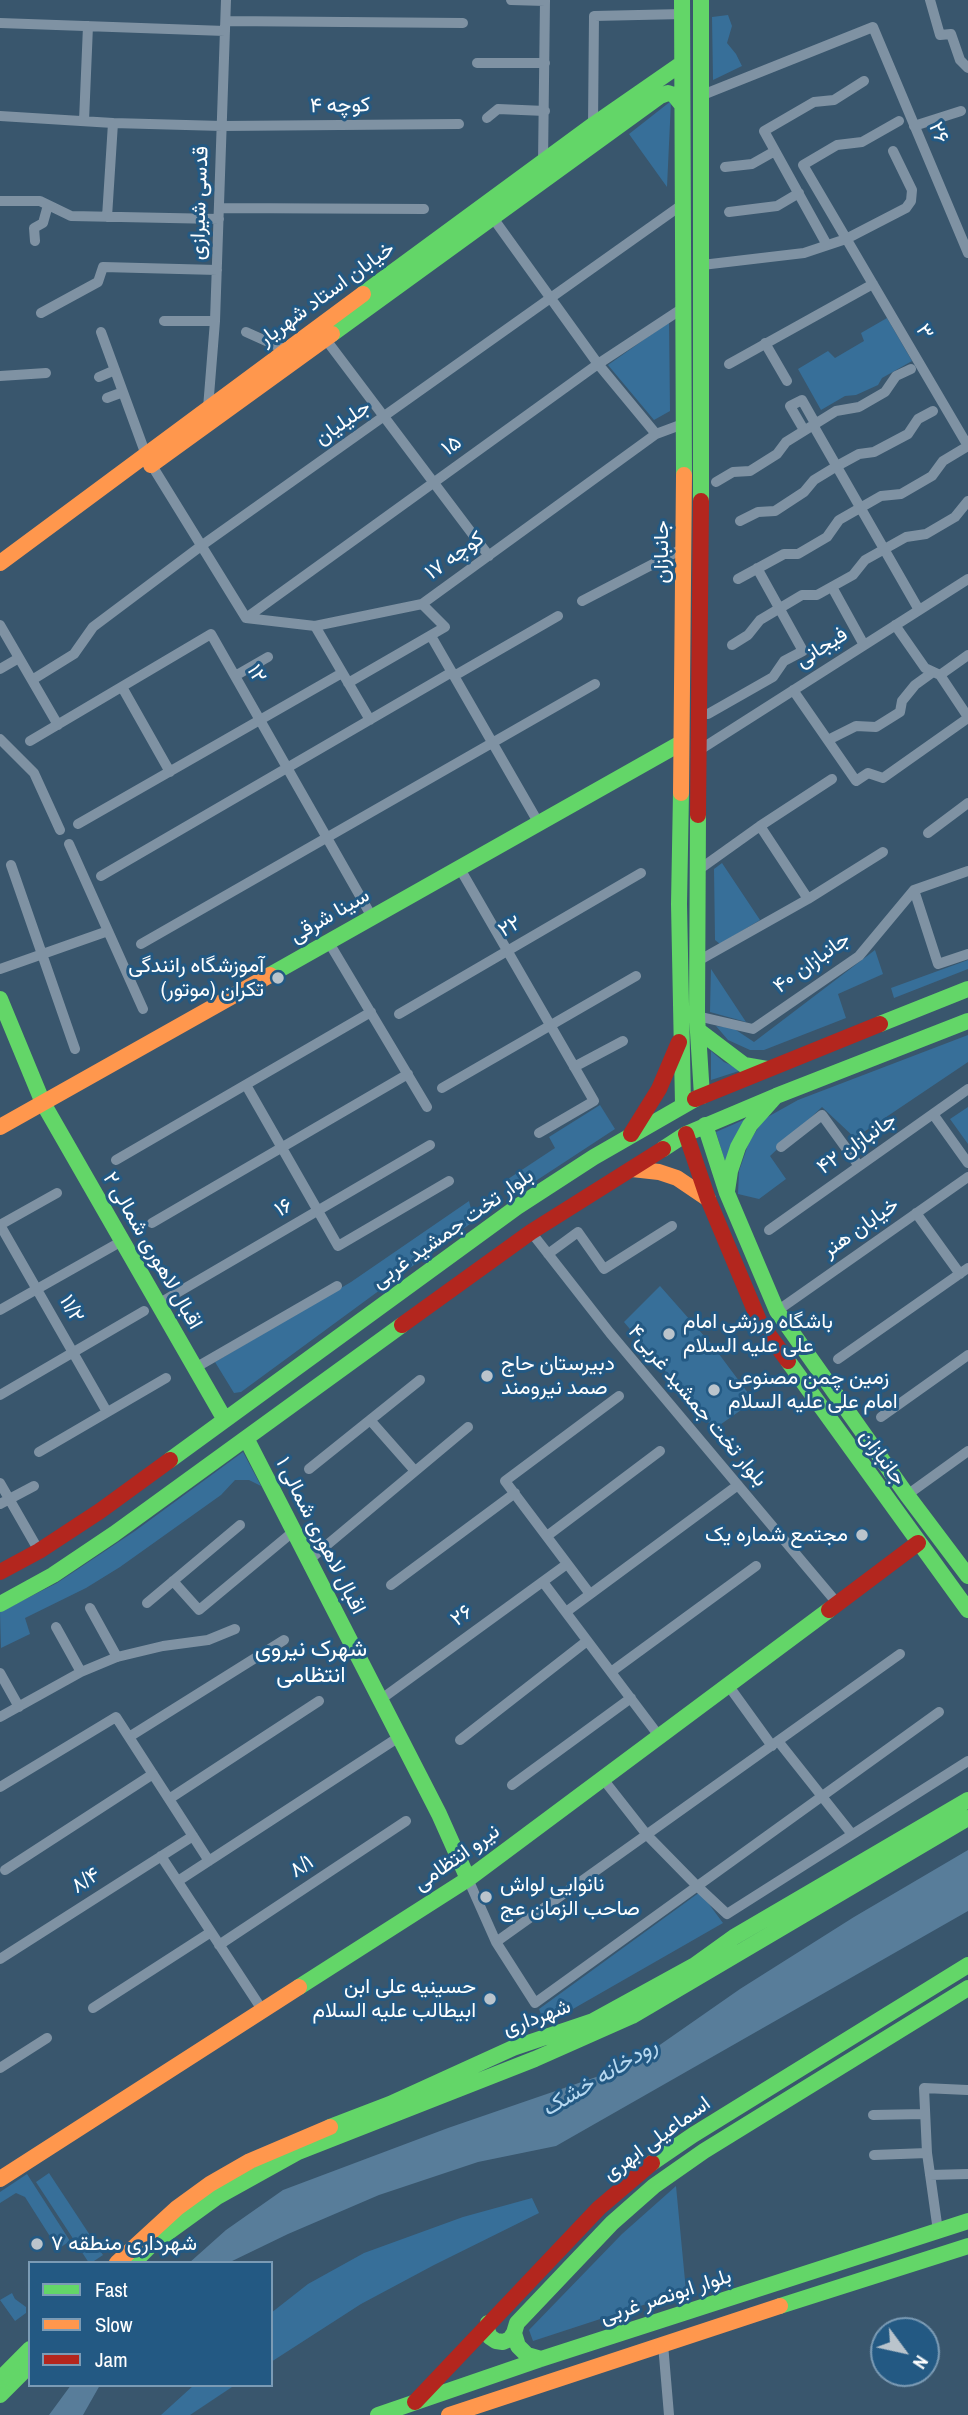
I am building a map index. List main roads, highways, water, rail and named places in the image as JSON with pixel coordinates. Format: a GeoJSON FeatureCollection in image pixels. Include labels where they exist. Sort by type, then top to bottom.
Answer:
{"type":"FeatureCollection","features":[{"type":"Feature","properties":{"kind":"water","name":"رودخانه خشک"},"geometry":{"type":"Polygon","coordinates":[[[968,1850],[968,1911],[556,2146],[478,2162],[379,2195],[232,2261],[191,2261],[226,2230],[283,2190],[448,2128],[631,2065],[740,1989],[854,1917],[968,1850]]]}},
{"type":"Feature","properties":{"kind":"water"},"geometry":{"type":"Polygon","coordinates":[[[70,2387],[99,2387],[83,2415],[49,2415],[70,2387]]]}},
{"type":"Feature","properties":{"kind":"place","name":"آموزشگاه رانندگی تکران (موتور)"},"geometry":{"type":"Point","coordinates":[278,978]}},
{"type":"Feature","properties":{"kind":"place","name":"باشگاه ورزشی امام علی علیه السلام"},"geometry":{"type":"Point","coordinates":[669,1334]}},
{"type":"Feature","properties":{"kind":"place","name":"دبیرستان حاج صمد نیرومند"},"geometry":{"type":"Point","coordinates":[487,1376]}},
{"type":"Feature","properties":{"kind":"place","name":"زمین چمن مصنوعی امام علی علیه السلام"},"geometry":{"type":"Point","coordinates":[714,1390]}},
{"type":"Feature","properties":{"kind":"place","name":"مجتمع شماره یک"},"geometry":{"type":"Point","coordinates":[862,1535]}},
{"type":"Feature","properties":{"kind":"place","name":"نانوایی لواش صاحب الزمان عج"},"geometry":{"type":"Point","coordinates":[486,1897]}},
{"type":"Feature","properties":{"kind":"place","name":"حسینیه علی ابن ابیطالب علیه السلام"},"geometry":{"type":"Point","coordinates":[490,1999]}},
{"type":"Feature","properties":{"kind":"place","name":"شهرداری منطقه ۷"},"geometry":{"type":"Point","coordinates":[37,2244]}},
{"type":"Feature","properties":{"kind":"district","name":"شهرک نیروی انتظامی"},"geometry":{"type":"Point","coordinates":[311,1663]}}]}
